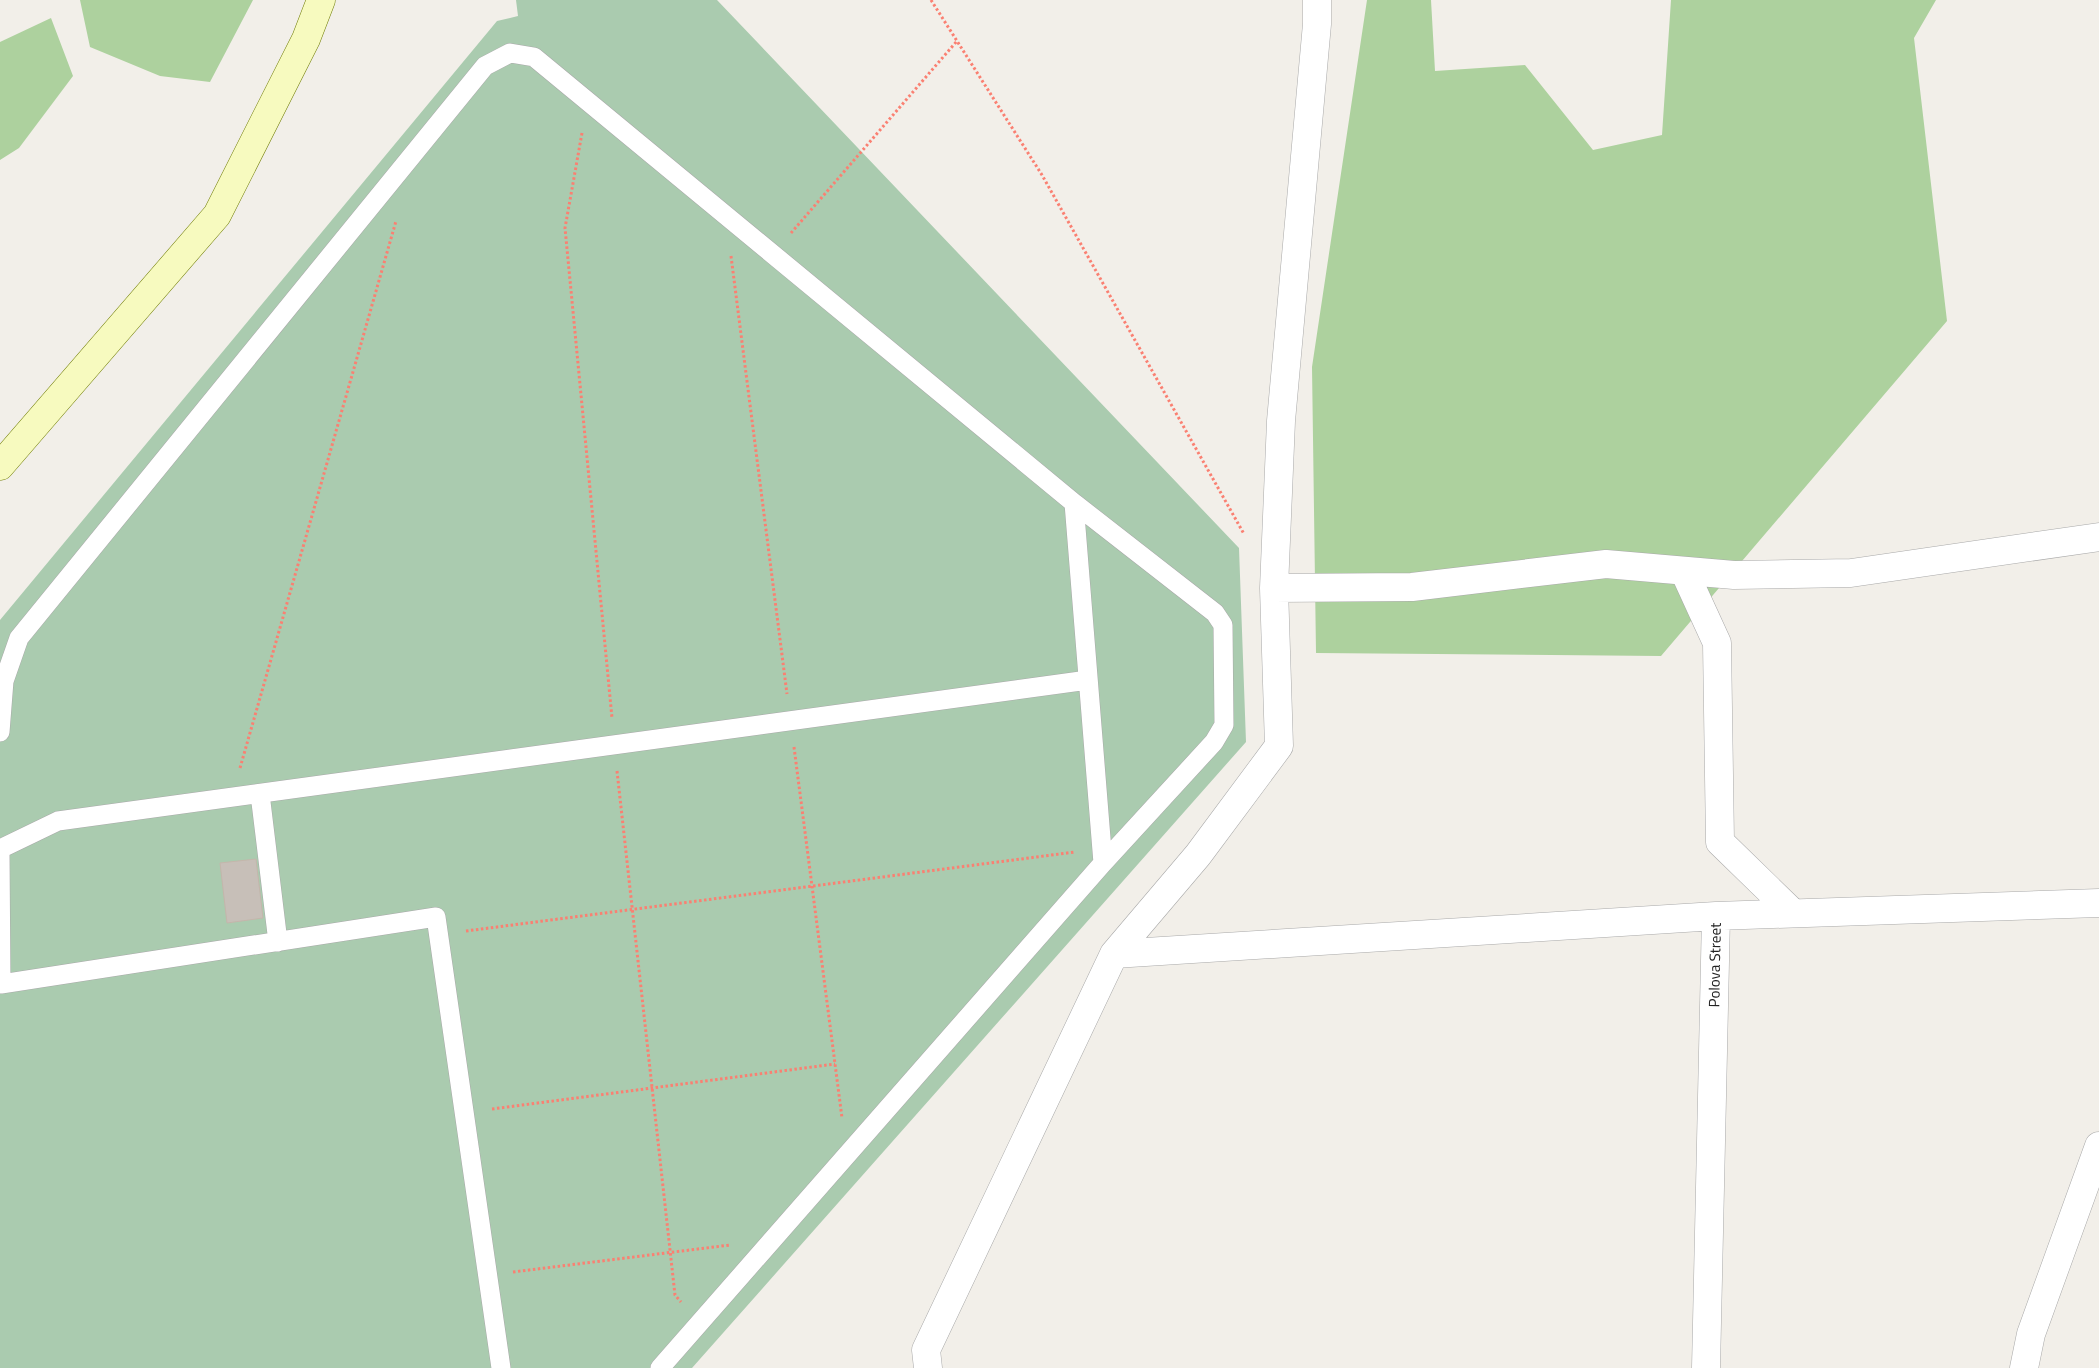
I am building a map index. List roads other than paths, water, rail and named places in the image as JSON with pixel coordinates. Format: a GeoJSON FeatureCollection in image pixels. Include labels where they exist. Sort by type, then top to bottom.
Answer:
{"type":"FeatureCollection","features":[{"type":"Feature","properties":{"kind":"street"},"geometry":{"type":"LineString","coordinates":[[0,466],[217,215],[306,39],[321,0]]}},
{"type":"Feature","properties":{"kind":"street"},"geometry":{"type":"LineString","coordinates":[[928,1368],[926,1350],[1114,954],[1198,855],[1280,746],[1274,588],[1281,421],[1317,24],[1317,0]]}},
{"type":"Feature","properties":{"kind":"street"},"geometry":{"type":"LineString","coordinates":[[1274,588],[1412,587],[1606,564],[1734,575],[1850,573],[2099,537]]}},
{"type":"Feature","properties":{"kind":"street"},"geometry":{"type":"LineString","coordinates":[[1684,571],[1717,643],[1720,842],[1793,913]]}},
{"type":"Feature","properties":{"kind":"street","name":"Polova Street"},"geometry":{"type":"LineString","coordinates":[[1706,1368],[1716,916],[2099,903]]}},
{"type":"Feature","properties":{"kind":"street"},"geometry":{"type":"LineString","coordinates":[[1114,954],[1716,916]]}},
{"type":"Feature","properties":{"kind":"street"},"geometry":{"type":"LineString","coordinates":[[2024,1368],[2031,1334],[2099,1146]]}},
{"type":"Feature","properties":{"kind":"lane"},"geometry":{"type":"LineString","coordinates":[[0,732],[4,681],[19,638],[485,66],[510,53],[534,57],[1074,504],[1215,613],[1223,625],[1224,725],[1214,742],[1103,856],[847,1156],[660,1368]]}},
{"type":"Feature","properties":{"kind":"lane"},"geometry":{"type":"LineString","coordinates":[[1074,504],[1103,856]]}},
{"type":"Feature","properties":{"kind":"lane"},"geometry":{"type":"LineString","coordinates":[[501,1368],[436,917],[1,984],[0,850],[58,821],[1088,680]]}},
{"type":"Feature","properties":{"kind":"lane"},"geometry":{"type":"LineString","coordinates":[[260,794],[278,942]]}}]}
